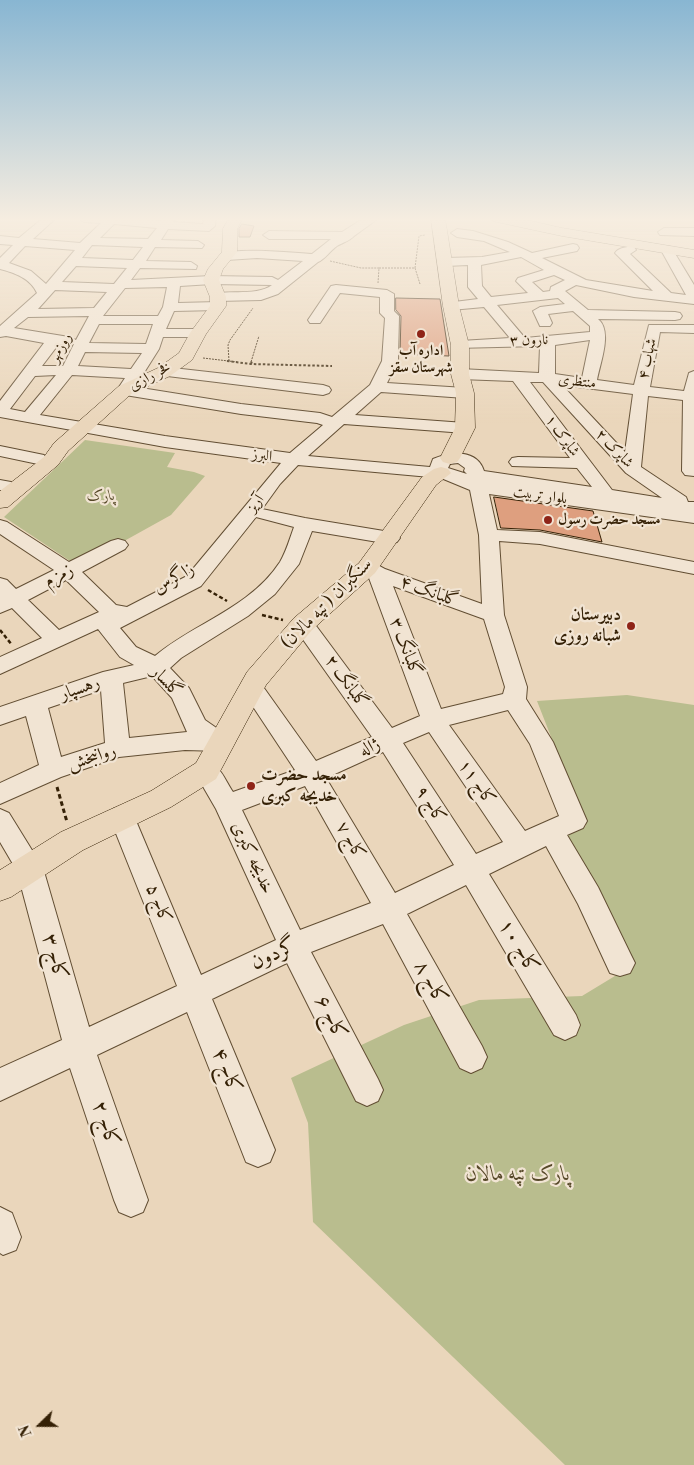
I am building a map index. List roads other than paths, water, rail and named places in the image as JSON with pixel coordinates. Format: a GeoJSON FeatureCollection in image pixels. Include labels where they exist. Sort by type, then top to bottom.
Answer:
{"type":"FeatureCollection","features":[{"type":"Feature","properties":{"kind":"main road"},"geometry":{"type":"LineString","coordinates":[[217,286],[218,302]]}},
{"type":"Feature","properties":{"kind":"main road"},"geometry":{"type":"LineString","coordinates":[[449,286],[451,306],[460,345],[460,374],[464,393],[465,428],[462,471]]}},
{"type":"Feature","properties":{"kind":"main road","name":"فخر رازی"},"geometry":{"type":"LineString","coordinates":[[2,491],[51,461],[61,447],[125,390],[164,372],[186,356],[218,302]]}},
{"type":"Feature","properties":{"kind":"main road","name":"سنگبران ( تپه مالان)"},"geometry":{"type":"LineString","coordinates":[[206,771],[251,687],[303,624],[372,571],[390,538],[429,481],[462,471]]}},
{"type":"Feature","properties":{"kind":"main road"},"geometry":{"type":"LineString","coordinates":[[0,887],[72,841],[161,799],[206,771]]}},
{"type":"Feature","properties":{"kind":"street"},"geometry":{"type":"LineString","coordinates":[[43,286],[48,290],[112,286]]}},
{"type":"Feature","properties":{"kind":"street"},"geometry":{"type":"LineString","coordinates":[[2,332],[26,313],[51,286]]}},
{"type":"Feature","properties":{"kind":"street","name":"روزمهر"},"geometry":{"type":"LineString","coordinates":[[29,418],[68,370],[97,316],[119,286]]}},
{"type":"Feature","properties":{"kind":"street"},"geometry":{"type":"LineString","coordinates":[[177,286],[152,349],[125,390],[240,409],[332,420],[465,428]]}},
{"type":"Feature","properties":{"kind":"street"},"geometry":{"type":"LineString","coordinates":[[170,307],[256,296],[273,291],[278,286]]}},
{"type":"Feature","properties":{"kind":"street"},"geometry":{"type":"LineString","coordinates":[[474,286],[520,341]]}},
{"type":"Feature","properties":{"kind":"street"},"geometry":{"type":"LineString","coordinates":[[527,286],[542,310]]}},
{"type":"Feature","properties":{"kind":"street"},"geometry":{"type":"LineString","coordinates":[[542,310],[558,292],[567,286]]}},
{"type":"Feature","properties":{"kind":"street"},"geometry":{"type":"LineString","coordinates":[[601,286],[639,294],[694,298],[688,286]]}},
{"type":"Feature","properties":{"kind":"street"},"geometry":{"type":"LineString","coordinates":[[656,286],[666,296]]}},
{"type":"Feature","properties":{"kind":"street"},"geometry":{"type":"LineString","coordinates":[[315,320],[336,289],[387,294],[387,313],[392,316],[390,360],[377,387],[464,393]]}},
{"type":"Feature","properties":{"kind":"street"},"geometry":{"type":"LineString","coordinates":[[558,292],[597,325],[598,335],[589,382]]}},
{"type":"Feature","properties":{"kind":"street"},"geometry":{"type":"LineString","coordinates":[[618,316],[632,305],[639,294]]}},
{"type":"Feature","properties":{"kind":"street"},"geometry":{"type":"LineString","coordinates":[[451,306],[486,301],[542,310],[580,311],[618,316],[694,316]]}},
{"type":"Feature","properties":{"kind":"street"},"geometry":{"type":"LineString","coordinates":[[26,313],[97,316],[198,333]]}},
{"type":"Feature","properties":{"kind":"street","name":"شهاب ۴"},"geometry":{"type":"LineString","coordinates":[[632,469],[641,391],[654,328],[694,316]]}},
{"type":"Feature","properties":{"kind":"street"},"geometry":{"type":"LineString","coordinates":[[2,332],[83,344],[152,349]]}},
{"type":"Feature","properties":{"kind":"street","name":"نارون ۳"},"geometry":{"type":"LineString","coordinates":[[460,345],[548,341],[598,335]]}},
{"type":"Feature","properties":{"kind":"street"},"geometry":{"type":"LineString","coordinates":[[0,412],[54,340]]}},
{"type":"Feature","properties":{"kind":"street"},"geometry":{"type":"LineString","coordinates":[[547,378],[548,341]]}},
{"type":"Feature","properties":{"kind":"street"},"geometry":{"type":"LineString","coordinates":[[496,342],[496,375]]}},
{"type":"Feature","properties":{"kind":"street"},"geometry":{"type":"LineString","coordinates":[[32,371],[68,370],[136,374]]}},
{"type":"Feature","properties":{"kind":"street"},"geometry":{"type":"LineString","coordinates":[[164,372],[324,387],[332,420]]}},
{"type":"Feature","properties":{"kind":"street","name":"منتظری"},"geometry":{"type":"LineString","coordinates":[[460,374],[547,378],[692,396]]}},
{"type":"Feature","properties":{"kind":"street"},"geometry":{"type":"LineString","coordinates":[[650,483],[693,470],[692,396],[694,376]]}},
{"type":"Feature","properties":{"kind":"street","name":"شاپرک ۱"},"geometry":{"type":"LineString","coordinates":[[519,378],[605,493]]}},
{"type":"Feature","properties":{"kind":"street","name":"شاپرک ۲"},"geometry":{"type":"LineString","coordinates":[[547,378],[632,469],[693,514]]}},
{"type":"Feature","properties":{"kind":"street","name":"آریز"},"geometry":{"type":"LineString","coordinates":[[221,550],[274,480],[293,460],[332,420],[377,387]]}},
{"type":"Feature","properties":{"kind":"street","name":"البرز"},"geometry":{"type":"LineString","coordinates":[[0,412],[84,428],[293,460],[356,467],[462,471]]}},
{"type":"Feature","properties":{"kind":"street"},"geometry":{"type":"LineString","coordinates":[[0,451],[38,460]]}},
{"type":"Feature","properties":{"kind":"street"},"geometry":{"type":"LineString","coordinates":[[518,462],[582,463]]}},
{"type":"Feature","properties":{"kind":"street"},"geometry":{"type":"LineString","coordinates":[[462,471],[489,535],[493,614],[516,687],[514,700]]}},
{"type":"Feature","properties":{"kind":"street","name":"بلوار تربیت"},"geometry":{"type":"LineString","coordinates":[[462,471],[478,476],[605,493],[693,514]]}},
{"type":"Feature","properties":{"kind":"street","name":"بلوار تربیت"},"geometry":{"type":"LineString","coordinates":[[462,471],[693,514]]}},
{"type":"Feature","properties":{"kind":"street"},"geometry":{"type":"LineString","coordinates":[[264,514],[306,524],[390,538]]}},
{"type":"Feature","properties":{"kind":"street"},"geometry":{"type":"LineString","coordinates":[[157,667],[173,653],[241,610],[268,589],[289,564],[306,524]]}},
{"type":"Feature","properties":{"kind":"street","name":"گلسار"},"geometry":{"type":"LineString","coordinates":[[0,526],[69,571],[110,620],[128,652],[157,667],[181,694],[196,726],[220,742]]}},
{"type":"Feature","properties":{"kind":"street"},"geometry":{"type":"LineString","coordinates":[[489,535],[540,538],[694,568]]}},
{"type":"Feature","properties":{"kind":"street","name":"زمزم"},"geometry":{"type":"LineString","coordinates":[[5,597],[69,571],[118,545]]}},
{"type":"Feature","properties":{"kind":"street","name":"زاگرس"},"geometry":{"type":"LineString","coordinates":[[0,666],[56,639],[110,620],[221,550]]}},
{"type":"Feature","properties":{"kind":"street","name":"گلبانگ ۴"},"geometry":{"type":"LineString","coordinates":[[372,571],[493,614]]}},
{"type":"Feature","properties":{"kind":"street","name":"گلبانگ ۳"},"geometry":{"type":"LineString","coordinates":[[372,571],[433,720]]}},
{"type":"Feature","properties":{"kind":"street"},"geometry":{"type":"LineString","coordinates":[[5,597],[56,639]]}},
{"type":"Feature","properties":{"kind":"street","name":"گلبانگ ۲"},"geometry":{"type":"LineString","coordinates":[[303,624],[388,740]]}},
{"type":"Feature","properties":{"kind":"street","name":"رهسپار"},"geometry":{"type":"LineString","coordinates":[[2,715],[111,678],[157,667]]}},
{"type":"Feature","properties":{"kind":"street"},"geometry":{"type":"LineString","coordinates":[[111,678],[118,748]]}},
{"type":"Feature","properties":{"kind":"street","name":"کاج ۷"},"geometry":{"type":"LineString","coordinates":[[251,687],[311,774],[389,908]]}},
{"type":"Feature","properties":{"kind":"street","name":"ژاله"},"geometry":{"type":"LineString","coordinates":[[227,805],[311,774],[433,720],[514,700]]}},
{"type":"Feature","properties":{"kind":"street","name":"گردون"},"geometry":{"type":"LineString","coordinates":[[0,1085],[292,946],[389,908],[574,821],[541,742],[514,700]]}},
{"type":"Feature","properties":{"kind":"street"},"geometry":{"type":"LineString","coordinates":[[35,705],[52,770]]}},
{"type":"Feature","properties":{"kind":"street","name":"کاج ۱۱"},"geometry":{"type":"LineString","coordinates":[[433,720],[520,846]]}},
{"type":"Feature","properties":{"kind":"street","name":"کاج ۹"},"geometry":{"type":"LineString","coordinates":[[388,740],[471,869]]}},
{"type":"Feature","properties":{"kind":"street","name":"روانبخش"},"geometry":{"type":"LineString","coordinates":[[0,794],[52,770],[118,748],[185,741],[220,742]]}},
{"type":"Feature","properties":{"kind":"street","name":"خدیجه کبری"},"geometry":{"type":"LineString","coordinates":[[206,771],[227,805],[292,946]]}},
{"type":"Feature","properties":{"kind":"street","name":"کاج ۵"},"geometry":{"type":"LineString","coordinates":[[122,816],[194,992]]}},
{"type":"Feature","properties":{"kind":"street","name":"کاج ۳"},"geometry":{"type":"LineString","coordinates":[[0,820],[30,868],[79,1047]]}},
{"type":"Feature","properties":{"kind":"street"},"geometry":{"type":"LineString","coordinates":[[550,831],[588,896],[620,963]]}},
{"type":"Feature","properties":{"kind":"street","name":"کاج ۱۰"},"geometry":{"type":"LineString","coordinates":[[471,869],[566,1025]]}},
{"type":"Feature","properties":{"kind":"street","name":"کاج ۸"},"geometry":{"type":"LineString","coordinates":[[389,908],[471,1057]]}},
{"type":"Feature","properties":{"kind":"street","name":"کاج ۶"},"geometry":{"type":"LineString","coordinates":[[292,946],[367,1090]]}},
{"type":"Feature","properties":{"kind":"street","name":"کاج ۴"},"geometry":{"type":"LineString","coordinates":[[194,992],[258,1150]]}},
{"type":"Feature","properties":{"kind":"street","name":"کاج ۲"},"geometry":{"type":"LineString","coordinates":[[79,1047],[131,1200]]}},
{"type":"Feature","properties":{"kind":"place","name":"اداره آب شهرستان سقز"},"geometry":{"type":"Point","coordinates":[421,334]}},
{"type":"Feature","properties":{"kind":"place","name":"مسجد حضرت رسول"},"geometry":{"type":"Point","coordinates":[548,520]}},
{"type":"Feature","properties":{"kind":"place","name":"دبیرستان شبانه روزی"},"geometry":{"type":"Point","coordinates":[631,626]}},
{"type":"Feature","properties":{"kind":"place","name":"مسجد حضرت خدیجه کبری"},"geometry":{"type":"Point","coordinates":[251,786]}},
{"type":"Feature","properties":{"kind":"park label","name":"پارک"},"geometry":{"type":"Point","coordinates":[101,496]}},
{"type":"Feature","properties":{"kind":"park label","name":"پارک تپه مالان"},"geometry":{"type":"Point","coordinates":[518,1175]}}]}
